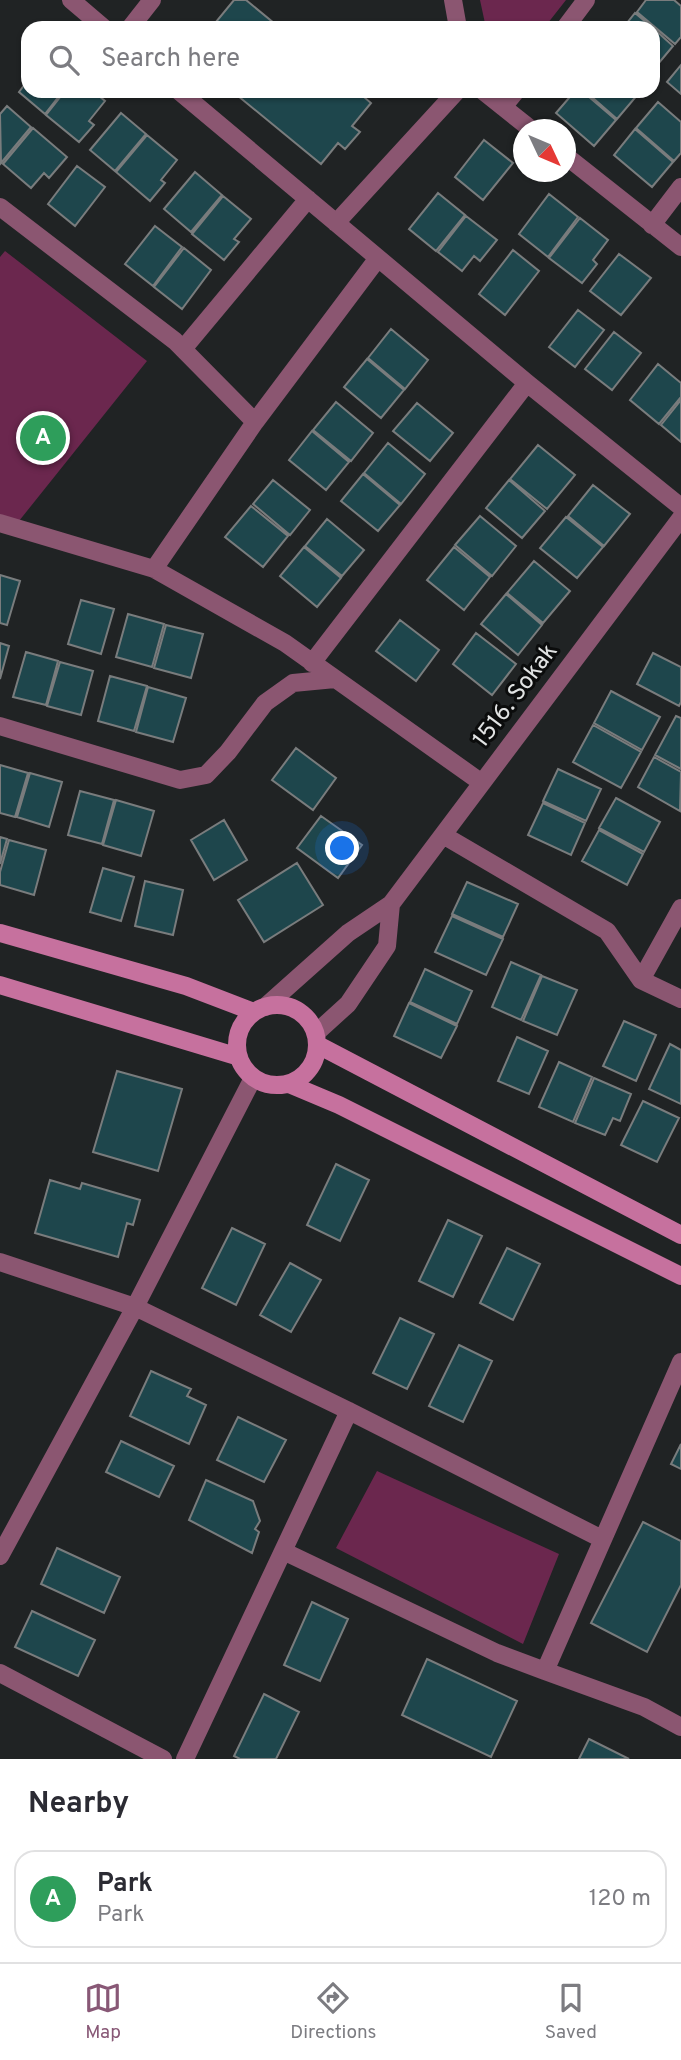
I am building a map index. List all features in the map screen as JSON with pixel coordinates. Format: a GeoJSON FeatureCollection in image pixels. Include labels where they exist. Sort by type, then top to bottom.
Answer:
{"type":"FeatureCollection","features":[{"type":"Feature","properties":{"kind":"street"},"geometry":{"type":"LineString","coordinates":[[71,0],[96,21]]}},
{"type":"Feature","properties":{"kind":"street"},"geometry":{"type":"LineString","coordinates":[[136,21],[152,0]]}},
{"type":"Feature","properties":{"kind":"street"},"geometry":{"type":"LineString","coordinates":[[453,0],[457,21]]}},
{"type":"Feature","properties":{"kind":"street"},"geometry":{"type":"LineString","coordinates":[[570,21],[586,0]]}},
{"type":"Feature","properties":{"kind":"street"},"geometry":{"type":"LineString","coordinates":[[187,98],[527,383],[681,507]]}},
{"type":"Feature","properties":{"kind":"street"},"geometry":{"type":"LineString","coordinates":[[336,223],[451,98]]}},
{"type":"Feature","properties":{"kind":"street"},"geometry":{"type":"LineString","coordinates":[[491,98],[518,119]]}},
{"type":"Feature","properties":{"kind":"street"},"geometry":{"type":"LineString","coordinates":[[503,107],[510,98]]}},
{"type":"Feature","properties":{"kind":"street"},"geometry":{"type":"LineString","coordinates":[[576,165],[681,247]]}},
{"type":"Feature","properties":{"kind":"street"},"geometry":{"type":"LineString","coordinates":[[652,225],[681,187]]}},
{"type":"Feature","properties":{"kind":"street"},"geometry":{"type":"LineString","coordinates":[[183,349],[308,199]]}},
{"type":"Feature","properties":{"kind":"street"},"geometry":{"type":"LineString","coordinates":[[0,207],[183,349],[255,422]]}},
{"type":"Feature","properties":{"kind":"street"},"geometry":{"type":"LineString","coordinates":[[154,569],[255,422],[378,258]]}},
{"type":"Feature","properties":{"kind":"street"},"geometry":{"type":"LineString","coordinates":[[312,663],[527,383]]}},
{"type":"Feature","properties":{"kind":"street","name":"1516. Sokak"},"geometry":{"type":"LineString","coordinates":[[260,1010],[348,933],[391,904],[482,783],[674,541],[681,518]]}},
{"type":"Feature","properties":{"kind":"street"},"geometry":{"type":"LineString","coordinates":[[0,523],[154,569],[285,643],[482,783]]}},
{"type":"Feature","properties":{"kind":"street"},"geometry":{"type":"LineString","coordinates":[[0,726],[180,780],[206,775],[228,752],[265,703],[293,683],[335,679]]}},
{"type":"Feature","properties":{"kind":"street"},"geometry":{"type":"LineString","coordinates":[[443,835],[607,930],[641,980],[681,999]]}},
{"type":"Feature","properties":{"kind":"street"},"geometry":{"type":"LineString","coordinates":[[317,1039],[348,1004],[387,946],[391,904]]}},
{"type":"Feature","properties":{"kind":"street"},"geometry":{"type":"LineString","coordinates":[[641,980],[681,908]]}},
{"type":"Feature","properties":{"kind":"street"},"geometry":{"type":"LineString","coordinates":[[0,933],[260,1010]]}},
{"type":"Feature","properties":{"kind":"street"},"geometry":{"type":"LineString","coordinates":[[0,985],[239,1057]]}},
{"type":"Feature","properties":{"kind":"street"},"geometry":{"type":"LineString","coordinates":[[278,1005],[302,1013],[310,1022],[317,1039],[316,1058],[310,1069],[301,1078],[277,1086],[253,1078],[239,1057],[237,1045],[239,1032],[245,1021],[260,1010],[278,1005]]}},
{"type":"Feature","properties":{"kind":"street"},"geometry":{"type":"LineString","coordinates":[[317,1039],[681,1236]]}},
{"type":"Feature","properties":{"kind":"street"},"geometry":{"type":"LineString","coordinates":[[0,1556],[135,1307],[253,1078]]}},
{"type":"Feature","properties":{"kind":"street"},"geometry":{"type":"LineString","coordinates":[[289,1084],[351,1111],[681,1276]]}},
{"type":"Feature","properties":{"kind":"street"},"geometry":{"type":"LineString","coordinates":[[0,1262],[135,1307],[602,1539]]}},
{"type":"Feature","properties":{"kind":"street"},"geometry":{"type":"LineString","coordinates":[[545,1671],[681,1362]]}},
{"type":"Feature","properties":{"kind":"street"},"geometry":{"type":"LineString","coordinates":[[185,1759],[349,1411]]}},
{"type":"Feature","properties":{"kind":"street"},"geometry":{"type":"LineString","coordinates":[[283,1551],[497,1653],[644,1707],[681,1727]]}},
{"type":"Feature","properties":{"kind":"street"},"geometry":{"type":"LineString","coordinates":[[0,1673],[163,1759]]}},
{"type":"Feature","properties":{"kind":"shaded area"},"geometry":{"type":"Polygon","coordinates":[[[480,0],[566,0],[550,21],[484,21],[480,0]]]}},
{"type":"Feature","properties":{"kind":"shaded area"},"geometry":{"type":"Polygon","coordinates":[[[5,251],[147,361],[19,521],[0,515],[0,257],[5,251]]]}},
{"type":"Feature","properties":{"kind":"shaded area"},"geometry":{"type":"Polygon","coordinates":[[[377,1471],[559,1554],[523,1644],[336,1548],[377,1471]]]}},
{"type":"Feature","properties":{"kind":"building"},"geometry":{"type":"Polygon","coordinates":[[[234,0],[246,0],[272,21],[217,21],[234,0]]]}},
{"type":"Feature","properties":{"kind":"building"},"geometry":{"type":"Polygon","coordinates":[[[646,0],[674,0],[681,6],[681,37],[675,44],[660,31],[660,21],[648,21],[637,12],[646,0]]]}},
{"type":"Feature","properties":{"kind":"building"},"geometry":{"type":"Polygon","coordinates":[[[635,13],[645,21],[629,21],[635,13]]]}},
{"type":"Feature","properties":{"kind":"building"},"geometry":{"type":"Polygon","coordinates":[[[660,34],[673,46],[660,62],[660,34]]]}},
{"type":"Feature","properties":{"kind":"building"},"geometry":{"type":"Polygon","coordinates":[[[681,65],[681,94],[667,82],[681,65]]]}},
{"type":"Feature","properties":{"kind":"building"},"geometry":{"type":"Polygon","coordinates":[[[26,98],[58,98],[45,114],[26,98]]]}},
{"type":"Feature","properties":{"kind":"building"},"geometry":{"type":"Polygon","coordinates":[[[59,98],[101,98],[105,101],[89,121],[94,125],[79,142],[46,115],[59,98]]]}},
{"type":"Feature","properties":{"kind":"building"},"geometry":{"type":"Polygon","coordinates":[[[241,98],[365,98],[371,103],[352,126],[360,132],[345,149],[338,143],[321,164],[241,98]]]}},
{"type":"Feature","properties":{"kind":"building"},"geometry":{"type":"Polygon","coordinates":[[[569,98],[590,98],[616,120],[594,146],[576,130],[576,119],[563,119],[556,113],[569,98]]]}},
{"type":"Feature","properties":{"kind":"building"},"geometry":{"type":"Polygon","coordinates":[[[593,98],[635,98],[617,119],[593,98]]]}},
{"type":"Feature","properties":{"kind":"building"},"geometry":{"type":"Polygon","coordinates":[[[658,102],[681,122],[681,153],[674,161],[636,128],[658,102]]]}},
{"type":"Feature","properties":{"kind":"building"},"geometry":{"type":"Polygon","coordinates":[[[7,106],[31,127],[1,163],[0,114],[7,106]]]}},
{"type":"Feature","properties":{"kind":"building"},"geometry":{"type":"Polygon","coordinates":[[[121,113],[146,134],[115,171],[90,150],[121,113]]]}},
{"type":"Feature","properties":{"kind":"building"},"geometry":{"type":"Polygon","coordinates":[[[33,128],[67,157],[49,178],[44,173],[31,188],[3,164],[33,128]]]}},
{"type":"Feature","properties":{"kind":"building"},"geometry":{"type":"Polygon","coordinates":[[[635,129],[673,162],[652,187],[614,155],[635,129]]]}},
{"type":"Feature","properties":{"kind":"building"},"geometry":{"type":"Polygon","coordinates":[[[147,135],[177,160],[161,180],[165,183],[150,201],[116,172],[147,135]]]}},
{"type":"Feature","properties":{"kind":"building"},"geometry":{"type":"Polygon","coordinates":[[[484,140],[513,163],[483,200],[455,177],[484,140]]]}},
{"type":"Feature","properties":{"kind":"building"},"geometry":{"type":"Polygon","coordinates":[[[77,166],[105,187],[75,226],[48,204],[77,166]]]}},
{"type":"Feature","properties":{"kind":"building"},"geometry":{"type":"Polygon","coordinates":[[[195,172],[222,195],[191,232],[164,209],[195,172]]]}},
{"type":"Feature","properties":{"kind":"building"},"geometry":{"type":"Polygon","coordinates":[[[438,193],[465,215],[436,251],[409,229],[438,193]]]}},
{"type":"Feature","properties":{"kind":"building"},"geometry":{"type":"Polygon","coordinates":[[[549,194],[578,217],[548,257],[519,234],[549,194]]]}},
{"type":"Feature","properties":{"kind":"building"},"geometry":{"type":"Polygon","coordinates":[[[223,196],[251,219],[234,239],[239,242],[224,260],[192,234],[223,196]]]}},
{"type":"Feature","properties":{"kind":"building"},"geometry":{"type":"Polygon","coordinates":[[[466,216],[497,240],[480,261],[474,256],[462,271],[438,252],[466,216]]]}},
{"type":"Feature","properties":{"kind":"building"},"geometry":{"type":"Polygon","coordinates":[[[580,218],[608,240],[593,260],[597,264],[582,283],[549,258],[580,218]]]}},
{"type":"Feature","properties":{"kind":"building"},"geometry":{"type":"Polygon","coordinates":[[[155,226],[182,247],[153,286],[125,264],[155,226]]]}},
{"type":"Feature","properties":{"kind":"building"},"geometry":{"type":"Polygon","coordinates":[[[184,248],[211,270],[182,309],[154,287],[184,248]]]}},
{"type":"Feature","properties":{"kind":"building"},"geometry":{"type":"Polygon","coordinates":[[[513,250],[539,271],[505,315],[479,294],[513,250]]]}},
{"type":"Feature","properties":{"kind":"building"},"geometry":{"type":"Polygon","coordinates":[[[619,254],[651,278],[621,315],[590,291],[619,254]]]}},
{"type":"Feature","properties":{"kind":"building"},"geometry":{"type":"Polygon","coordinates":[[[578,310],[604,330],[575,367],[549,347],[578,310]]]}},
{"type":"Feature","properties":{"kind":"building"},"geometry":{"type":"Polygon","coordinates":[[[391,329],[428,360],[405,389],[368,358],[391,329]]]}},
{"type":"Feature","properties":{"kind":"building"},"geometry":{"type":"Polygon","coordinates":[[[614,332],[641,353],[612,390],[585,369],[614,332]]]}},
{"type":"Feature","properties":{"kind":"building"},"geometry":{"type":"Polygon","coordinates":[[[367,359],[404,390],[381,418],[344,387],[367,359]]]}},
{"type":"Feature","properties":{"kind":"building"},"geometry":{"type":"Polygon","coordinates":[[[658,364],[681,383],[681,397],[659,424],[630,400],[658,364]]]}},
{"type":"Feature","properties":{"kind":"building"},"geometry":{"type":"Polygon","coordinates":[[[681,400],[681,442],[661,425],[681,400]]]}},
{"type":"Feature","properties":{"kind":"building"},"geometry":{"type":"Polygon","coordinates":[[[336,402],[373,433],[351,461],[313,430],[336,402]]]}},
{"type":"Feature","properties":{"kind":"building"},"geometry":{"type":"Polygon","coordinates":[[[417,403],[453,433],[430,461],[393,431],[417,403]]]}},
{"type":"Feature","properties":{"kind":"building"},"geometry":{"type":"Polygon","coordinates":[[[312,431],[349,462],[326,490],[289,460],[312,431]]]}},
{"type":"Feature","properties":{"kind":"building"},"geometry":{"type":"Polygon","coordinates":[[[388,443],[425,474],[401,504],[364,473],[388,443]]]}},
{"type":"Feature","properties":{"kind":"building"},"geometry":{"type":"Polygon","coordinates":[[[538,445],[575,475],[547,509],[510,479],[538,445]]]}},
{"type":"Feature","properties":{"kind":"building"},"geometry":{"type":"Polygon","coordinates":[[[363,474],[400,505],[378,531],[341,501],[363,474]]]}},
{"type":"Feature","properties":{"kind":"building"},"geometry":{"type":"Polygon","coordinates":[[[273,480],[310,510],[290,535],[253,504],[273,480]]]}},
{"type":"Feature","properties":{"kind":"building"},"geometry":{"type":"Polygon","coordinates":[[[509,480],[545,511],[522,538],[486,508],[509,480]]]}},
{"type":"Feature","properties":{"kind":"building"},"geometry":{"type":"Polygon","coordinates":[[[593,485],[630,514],[604,546],[568,516],[593,485]]]}},
{"type":"Feature","properties":{"kind":"building"},"geometry":{"type":"Polygon","coordinates":[[[251,506],[288,536],[263,567],[225,537],[251,506]]]}},
{"type":"Feature","properties":{"kind":"building"},"geometry":{"type":"Polygon","coordinates":[[[480,516],[516,546],[492,576],[455,545],[480,516]]]}},
{"type":"Feature","properties":{"kind":"building"},"geometry":{"type":"Polygon","coordinates":[[[566,517],[603,547],[577,578],[540,548],[566,517]]]}},
{"type":"Feature","properties":{"kind":"building"},"geometry":{"type":"Polygon","coordinates":[[[327,519],[364,550],[342,576],[305,546],[327,519]]]}},
{"type":"Feature","properties":{"kind":"building"},"geometry":{"type":"Polygon","coordinates":[[[304,547],[341,578],[317,607],[280,576],[304,547]]]}},
{"type":"Feature","properties":{"kind":"building"},"geometry":{"type":"Polygon","coordinates":[[[454,547],[490,577],[464,610],[427,580],[454,547]]]}},
{"type":"Feature","properties":{"kind":"building"},"geometry":{"type":"Polygon","coordinates":[[[534,561],[570,591],[543,623],[507,593],[534,561]]]}},
{"type":"Feature","properties":{"kind":"building"},"geometry":{"type":"Polygon","coordinates":[[[0,575],[20,581],[7,625],[0,623],[0,575]]]}},
{"type":"Feature","properties":{"kind":"building"},"geometry":{"type":"Polygon","coordinates":[[[506,594],[542,625],[518,655],[481,624],[506,594]]]}},
{"type":"Feature","properties":{"kind":"building"},"geometry":{"type":"Polygon","coordinates":[[[81,600],[114,609],[101,654],[68,644],[81,600]]]}},
{"type":"Feature","properties":{"kind":"building"},"geometry":{"type":"Polygon","coordinates":[[[128,614],[164,624],[152,667],[116,657],[128,614]]]}},
{"type":"Feature","properties":{"kind":"building"},"geometry":{"type":"Polygon","coordinates":[[[400,620],[439,650],[416,681],[376,651],[400,620]]]}},
{"type":"Feature","properties":{"kind":"building"},"geometry":{"type":"Polygon","coordinates":[[[166,625],[203,634],[191,678],[154,668],[166,625]]]}},
{"type":"Feature","properties":{"kind":"building"},"geometry":{"type":"Polygon","coordinates":[[[476,633],[516,664],[492,695],[453,664],[476,633]]]}},
{"type":"Feature","properties":{"kind":"building"},"geometry":{"type":"Polygon","coordinates":[[[0,643],[9,646],[0,679],[0,643]]]}},
{"type":"Feature","properties":{"kind":"building"},"geometry":{"type":"Polygon","coordinates":[[[26,652],[58,661],[46,705],[13,697],[26,652]]]}},
{"type":"Feature","properties":{"kind":"building"},"geometry":{"type":"Polygon","coordinates":[[[653,653],[681,667],[679,706],[637,684],[653,653]]]}},
{"type":"Feature","properties":{"kind":"building"},"geometry":{"type":"Polygon","coordinates":[[[60,662],[93,671],[81,715],[47,706],[60,662]]]}},
{"type":"Feature","properties":{"kind":"building"},"geometry":{"type":"Polygon","coordinates":[[[110,676],[147,686],[134,731],[98,721],[110,676]]]}},
{"type":"Feature","properties":{"kind":"building"},"geometry":{"type":"Polygon","coordinates":[[[148,687],[186,698],[173,742],[136,732],[148,687]]]}},
{"type":"Feature","properties":{"kind":"building"},"geometry":{"type":"Polygon","coordinates":[[[611,691],[660,717],[642,750],[594,723],[611,691]]]}},
{"type":"Feature","properties":{"kind":"building"},"geometry":{"type":"Polygon","coordinates":[[[676,716],[681,718],[681,769],[655,755],[676,716]]]}},
{"type":"Feature","properties":{"kind":"building"},"geometry":{"type":"Polygon","coordinates":[[[593,725],[641,752],[621,788],[573,762],[593,725]]]}},
{"type":"Feature","properties":{"kind":"building"},"geometry":{"type":"Polygon","coordinates":[[[296,748],[336,778],[313,810],[272,780],[296,748]]]}},
{"type":"Feature","properties":{"kind":"building"},"geometry":{"type":"Polygon","coordinates":[[[654,757],[681,772],[680,811],[638,787],[654,757]]]}},
{"type":"Feature","properties":{"kind":"building"},"geometry":{"type":"Polygon","coordinates":[[[0,765],[28,773],[15,817],[0,813],[0,765]]]}},
{"type":"Feature","properties":{"kind":"building"},"geometry":{"type":"Polygon","coordinates":[[[558,769],[601,789],[586,821],[543,801],[558,769]]]}},
{"type":"Feature","properties":{"kind":"building"},"geometry":{"type":"Polygon","coordinates":[[[30,773],[62,782],[49,827],[17,817],[30,773]]]}},
{"type":"Feature","properties":{"kind":"building"},"geometry":{"type":"Polygon","coordinates":[[[80,791],[114,800],[102,844],[68,835],[80,791]]]}},
{"type":"Feature","properties":{"kind":"building"},"geometry":{"type":"Polygon","coordinates":[[[616,798],[660,822],[644,852],[599,828],[616,798]]]}},
{"type":"Feature","properties":{"kind":"building"},"geometry":{"type":"Polygon","coordinates":[[[116,800],[154,811],[141,856],[103,845],[116,800]]]}},
{"type":"Feature","properties":{"kind":"building"},"geometry":{"type":"Polygon","coordinates":[[[543,803],[585,823],[571,855],[528,835],[543,803]]]}},
{"type":"Feature","properties":{"kind":"building"},"geometry":{"type":"Polygon","coordinates":[[[321,816],[362,845],[338,878],[297,848],[321,816]]]}},
{"type":"Feature","properties":{"kind":"building"},"geometry":{"type":"Polygon","coordinates":[[[224,820],[247,860],[214,880],[191,840],[224,820]]]}},
{"type":"Feature","properties":{"kind":"building"},"geometry":{"type":"Polygon","coordinates":[[[599,830],[643,854],[627,885],[582,861],[599,830]]]}},
{"type":"Feature","properties":{"kind":"building"},"geometry":{"type":"Polygon","coordinates":[[[0,837],[7,839],[0,864],[0,837]]]}},
{"type":"Feature","properties":{"kind":"building"},"geometry":{"type":"Polygon","coordinates":[[[9,840],[46,850],[34,895],[0,885],[0,872],[9,840]]]}},
{"type":"Feature","properties":{"kind":"building"},"geometry":{"type":"Polygon","coordinates":[[[297,863],[323,905],[264,942],[238,900],[297,863]]]}},
{"type":"Feature","properties":{"kind":"building"},"geometry":{"type":"Polygon","coordinates":[[[103,868],[134,877],[121,921],[90,912],[103,868]]]}},
{"type":"Feature","properties":{"kind":"building"},"geometry":{"type":"Polygon","coordinates":[[[145,881],[183,890],[173,935],[135,926],[145,881]]]}},
{"type":"Feature","properties":{"kind":"building"},"geometry":{"type":"Polygon","coordinates":[[[467,882],[518,904],[503,937],[452,914],[467,882]]]}},
{"type":"Feature","properties":{"kind":"building"},"geometry":{"type":"Polygon","coordinates":[[[452,916],[503,939],[486,975],[435,952],[452,916]]]}},
{"type":"Feature","properties":{"kind":"building"},"geometry":{"type":"Polygon","coordinates":[[[511,962],[541,975],[521,1020],[492,1007],[511,962]]]}},
{"type":"Feature","properties":{"kind":"building"},"geometry":{"type":"Polygon","coordinates":[[[425,969],[472,991],[457,1024],[410,1002],[425,969]]]}},
{"type":"Feature","properties":{"kind":"building"},"geometry":{"type":"Polygon","coordinates":[[[542,976],[577,990],[557,1035],[523,1021],[542,976]]]}},
{"type":"Feature","properties":{"kind":"building"},"geometry":{"type":"Polygon","coordinates":[[[409,1003],[457,1026],[441,1058],[394,1036],[409,1003]]]}},
{"type":"Feature","properties":{"kind":"building"},"geometry":{"type":"Polygon","coordinates":[[[624,1021],[656,1035],[636,1081],[603,1066],[624,1021]]]}},
{"type":"Feature","properties":{"kind":"building"},"geometry":{"type":"Polygon","coordinates":[[[517,1037],[548,1051],[529,1094],[498,1081],[517,1037]]]}},
{"type":"Feature","properties":{"kind":"building"},"geometry":{"type":"Polygon","coordinates":[[[670,1044],[681,1050],[681,1104],[649,1089],[670,1044]]]}},
{"type":"Feature","properties":{"kind":"building"},"geometry":{"type":"Polygon","coordinates":[[[559,1062],[592,1077],[573,1122],[539,1107],[559,1062]]]}},
{"type":"Feature","properties":{"kind":"building"},"geometry":{"type":"Polygon","coordinates":[[[117,1071],[182,1089],[158,1171],[93,1152],[117,1071]]]}},
{"type":"Feature","properties":{"kind":"building"},"geometry":{"type":"Polygon","coordinates":[[[594,1078],[631,1094],[620,1121],[613,1118],[605,1135],[575,1123],[594,1078]]]}},
{"type":"Feature","properties":{"kind":"building"},"geometry":{"type":"Polygon","coordinates":[[[643,1101],[679,1118],[657,1162],[621,1145],[643,1101]]]}},
{"type":"Feature","properties":{"kind":"building"},"geometry":{"type":"Polygon","coordinates":[[[336,1164],[369,1180],[340,1241],[307,1225],[336,1164]]]}},
{"type":"Feature","properties":{"kind":"building"},"geometry":{"type":"Polygon","coordinates":[[[50,1180],[80,1189],[82,1183],[140,1200],[133,1225],[127,1223],[118,1257],[35,1233],[50,1180]]]}},
{"type":"Feature","properties":{"kind":"building"},"geometry":{"type":"Polygon","coordinates":[[[448,1220],[482,1236],[453,1297],[419,1281],[448,1220]]]}},
{"type":"Feature","properties":{"kind":"building"},"geometry":{"type":"Polygon","coordinates":[[[232,1228],[265,1244],[236,1305],[202,1288],[232,1228]]]}},
{"type":"Feature","properties":{"kind":"building"},"geometry":{"type":"Polygon","coordinates":[[[507,1248],[540,1264],[513,1320],[480,1303],[507,1248]]]}},
{"type":"Feature","properties":{"kind":"building"},"geometry":{"type":"Polygon","coordinates":[[[290,1263],[321,1280],[291,1332],[260,1315],[290,1263]]]}},
{"type":"Feature","properties":{"kind":"building"},"geometry":{"type":"Polygon","coordinates":[[[400,1318],[434,1334],[407,1389],[373,1373],[400,1318]]]}},
{"type":"Feature","properties":{"kind":"building"},"geometry":{"type":"Polygon","coordinates":[[[459,1345],[492,1361],[463,1422],[429,1406],[459,1345]]]}},
{"type":"Feature","properties":{"kind":"building"},"geometry":{"type":"Polygon","coordinates":[[[151,1371],[191,1389],[187,1396],[206,1405],[189,1444],[130,1416],[151,1371]]]}},
{"type":"Feature","properties":{"kind":"building"},"geometry":{"type":"Polygon","coordinates":[[[238,1417],[286,1440],[264,1482],[217,1460],[238,1417]]]}},
{"type":"Feature","properties":{"kind":"building"},"geometry":{"type":"Polygon","coordinates":[[[121,1441],[174,1466],[159,1497],[106,1472],[121,1441]]]}},
{"type":"Feature","properties":{"kind":"building"},"geometry":{"type":"Polygon","coordinates":[[[681,1444],[681,1469],[671,1464],[681,1444]]]}},
{"type":"Feature","properties":{"kind":"building"},"geometry":{"type":"Polygon","coordinates":[[[206,1480],[253,1501],[260,1521],[255,1529],[259,1532],[252,1553],[189,1520],[206,1480]]]}},
{"type":"Feature","properties":{"kind":"building"},"geometry":{"type":"Polygon","coordinates":[[[643,1522],[681,1541],[681,1585],[647,1652],[591,1623],[643,1522]]]}},
{"type":"Feature","properties":{"kind":"building"},"geometry":{"type":"Polygon","coordinates":[[[57,1548],[120,1577],[104,1613],[41,1584],[57,1548]]]}},
{"type":"Feature","properties":{"kind":"building"},"geometry":{"type":"Polygon","coordinates":[[[312,1602],[348,1619],[320,1681],[284,1665],[312,1602]]]}},
{"type":"Feature","properties":{"kind":"building"},"geometry":{"type":"Polygon","coordinates":[[[32,1611],[95,1640],[78,1676],[15,1647],[32,1611]]]}},
{"type":"Feature","properties":{"kind":"building"},"geometry":{"type":"Polygon","coordinates":[[[427,1659],[517,1701],[491,1757],[402,1715],[427,1659]]]}},
{"type":"Feature","properties":{"kind":"building"},"geometry":{"type":"Polygon","coordinates":[[[264,1694],[299,1712],[276,1759],[240,1759],[234,1756],[264,1694]]]}},
{"type":"Feature","properties":{"kind":"building"},"geometry":{"type":"Polygon","coordinates":[[[589,1739],[629,1759],[579,1759],[589,1739]]]}},
{"type":"Feature","properties":{"kind":"place","name":"Park"},"geometry":{"type":"Point","coordinates":[43,438]}}]}
